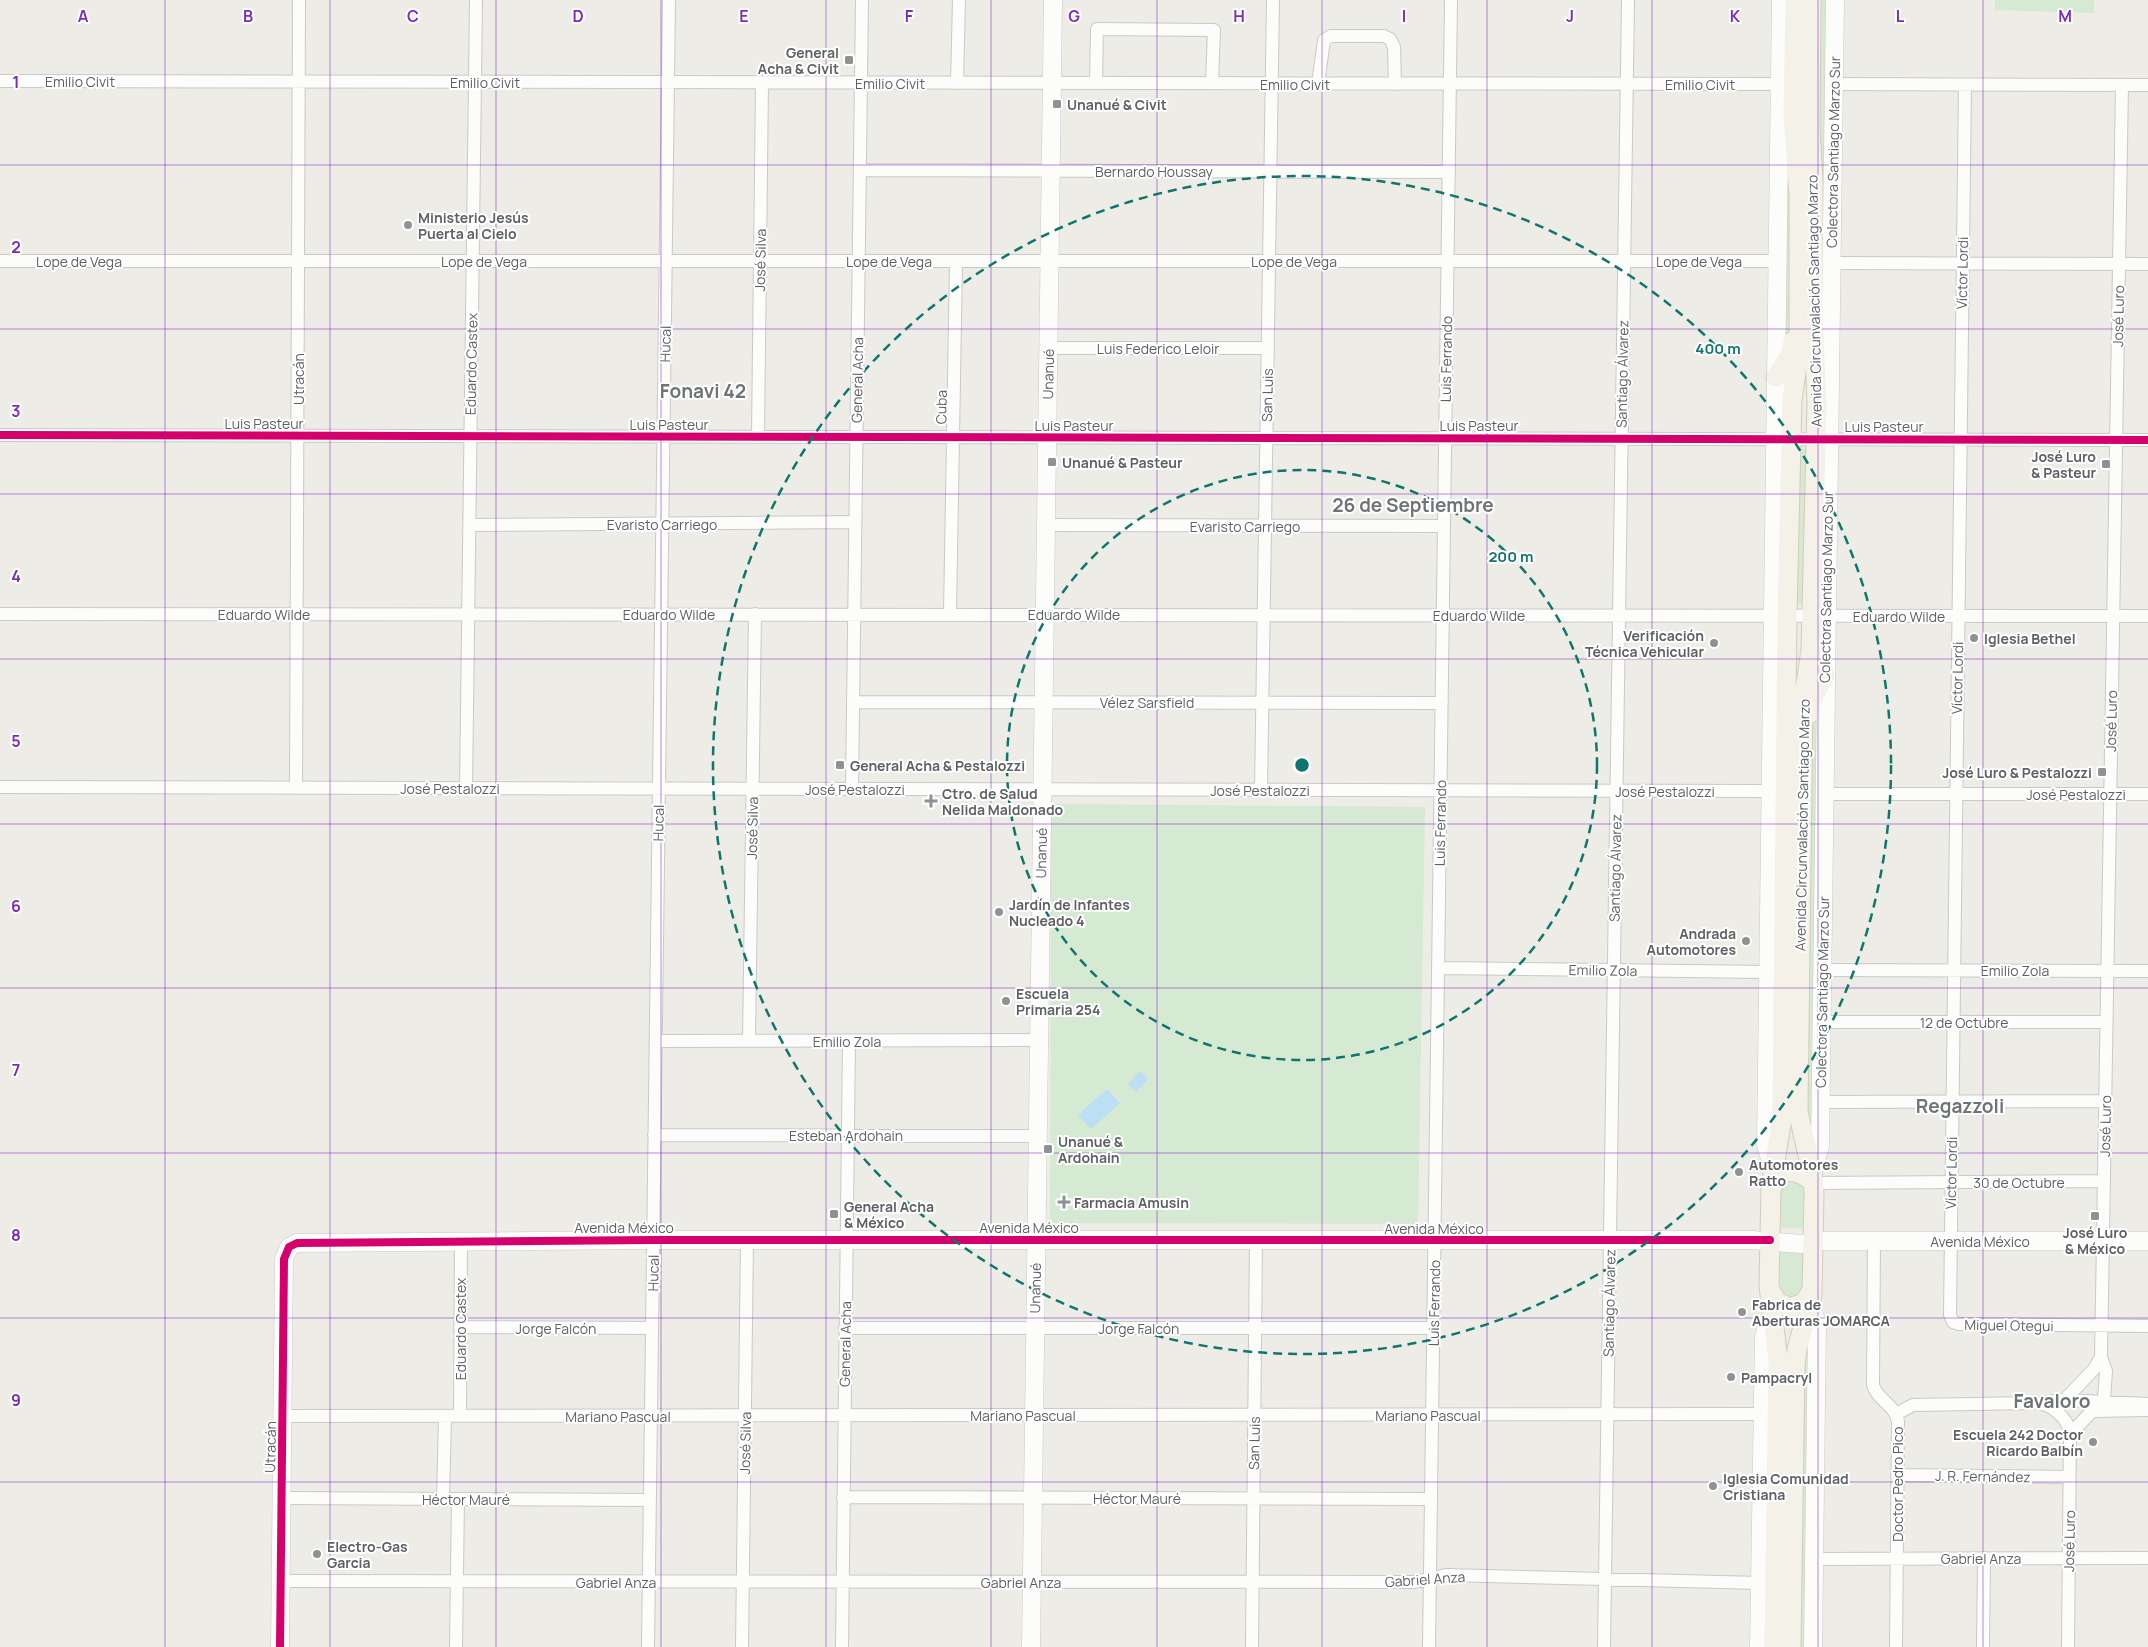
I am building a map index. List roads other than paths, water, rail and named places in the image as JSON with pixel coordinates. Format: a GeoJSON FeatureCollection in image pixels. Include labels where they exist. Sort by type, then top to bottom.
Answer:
{"type":"FeatureCollection","features":[{"type":"Feature","properties":{"kind":"main road","name":"Avenida Circunvalación Santiago Marzo"},"geometry":{"type":"LineString","coordinates":[[1774,1647],[1778,1361],[1769,1286],[1771,1192],[1782,1114],[1779,615],[1783,438],[1792,400],[1799,352],[1799,189],[1793,115],[1795,0]]}},
{"type":"Feature","properties":{"kind":"main road","name":"Avenida Circunvalación Santiago Marzo"},"geometry":{"type":"LineString","coordinates":[[1791,1647],[1795,1366],[1797,1349],[1811,1295],[1813,1241],[1813,1178],[1798,1111],[1803,698],[1819,615],[1822,439],[1810,129],[1811,0]]}},
{"type":"Feature","properties":{"kind":"main road"},"geometry":{"type":"LineString","coordinates":[[1776,377],[1793,348],[1794,301],[1799,272]]}},
{"type":"Feature","properties":{"kind":"main road"},"geometry":{"type":"LineString","coordinates":[[1801,798],[1808,757],[1810,703],[1825,675]]}},
{"type":"Feature","properties":{"kind":"main road"},"geometry":{"type":"LineString","coordinates":[[1771,1192],[1776,1178],[1789,1171],[1800,1172],[1813,1178]]}},
{"type":"Feature","properties":{"kind":"main road"},"geometry":{"type":"LineString","coordinates":[[1769,1286],[1774,1300],[1790,1308],[1801,1305],[1811,1295]]}},
{"type":"Feature","properties":{"kind":"street","name":"Utracán"},"geometry":{"type":"LineString","coordinates":[[296,788],[299,0]]}},
{"type":"Feature","properties":{"kind":"street","name":"Eduardo Castex"},"geometry":{"type":"LineString","coordinates":[[466,788],[476,0]]}},
{"type":"Feature","properties":{"kind":"street","name":"Hucal"},"geometry":{"type":"LineString","coordinates":[[648,1647],[669,0]]}},
{"type":"Feature","properties":{"kind":"street","name":"General Acha"},"geometry":{"type":"LineString","coordinates":[[852,789],[862,0]]}},
{"type":"Feature","properties":{"kind":"street"},"geometry":{"type":"LineString","coordinates":[[957,83],[959,0]]}},
{"type":"Feature","properties":{"kind":"street","name":"Unanué"},"geometry":{"type":"LineString","coordinates":[[1031,1647],[1053,0]]}},
{"type":"Feature","properties":{"kind":"street","name":"San Luis"},"geometry":{"type":"LineString","coordinates":[[1261,790],[1273,0]]}},
{"type":"Feature","properties":{"kind":"street","name":"Luis Ferrando"},"geometry":{"type":"LineString","coordinates":[[1429,1647],[1451,0]]}},
{"type":"Feature","properties":{"kind":"street","name":"Santiago Álvarez"},"geometry":{"type":"LineString","coordinates":[[1604,1647],[1628,0]]}},
{"type":"Feature","properties":{"kind":"street"},"geometry":{"type":"LineString","coordinates":[[1781,0],[1776,377],[1783,438]]}},
{"type":"Feature","properties":{"kind":"street","name":"Colectora Santiago Marzo Sur"},"geometry":{"type":"LineString","coordinates":[[1822,439],[1831,263],[1835,0]]}},
{"type":"Feature","properties":{"kind":"street"},"geometry":{"type":"LineString","coordinates":[[1096,83],[1097,29],[1214,30],[1212,83]]}},
{"type":"Feature","properties":{"kind":"street"},"geometry":{"type":"LineString","coordinates":[[1318,84],[1324,40],[1331,36],[1384,36],[1390,39],[1394,47],[1395,84]]}},
{"type":"Feature","properties":{"kind":"street","name":"Emilio Civit"},"geometry":{"type":"LineString","coordinates":[[0,81],[1780,84]]}},
{"type":"Feature","properties":{"kind":"street","name":"José Silva"},"geometry":{"type":"LineString","coordinates":[[758,436],[762,83]]}},
{"type":"Feature","properties":{"kind":"street"},"geometry":{"type":"LineString","coordinates":[[1834,84],[2148,85]]}},
{"type":"Feature","properties":{"kind":"street","name":"Víctor Lordi"},"geometry":{"type":"LineString","coordinates":[[1950,1241],[1964,85]]}},
{"type":"Feature","properties":{"kind":"street","name":"José Luro"},"geometry":{"type":"LineString","coordinates":[[2099,1406],[2106,1371],[2101,1357],[2122,85]]}},
{"type":"Feature","properties":{"kind":"street","name":"Bernardo Houssay"},"geometry":{"type":"LineString","coordinates":[[860,170],[1449,172]]}},
{"type":"Feature","properties":{"kind":"street","name":"Lope de Vega"},"geometry":{"type":"LineString","coordinates":[[0,261],[1778,261]]}},
{"type":"Feature","properties":{"kind":"street","name":"Cuba"},"geometry":{"type":"LineString","coordinates":[[950,614],[956,261]]}},
{"type":"Feature","properties":{"kind":"street"},"geometry":{"type":"LineString","coordinates":[[1831,263],[2148,264]]}},
{"type":"Feature","properties":{"kind":"street","name":"Luis Federico Leloir"},"geometry":{"type":"LineString","coordinates":[[1048,348],[1268,348]]}},
{"type":"Feature","properties":{"kind":"street","name":"Luis Pasteur"},"geometry":{"type":"LineString","coordinates":[[0,435],[2148,440]]}},
{"type":"Feature","properties":{"kind":"street","name":"Evaristo Carriego"},"geometry":{"type":"LineString","coordinates":[[470,525],[855,522]]}},
{"type":"Feature","properties":{"kind":"street","name":"Evaristo Carriego"},"geometry":{"type":"LineString","coordinates":[[1046,525],[1444,526]]}},
{"type":"Feature","properties":{"kind":"street","name":"Eduardo Wilde"},"geometry":{"type":"LineString","coordinates":[[0,614],[2148,616]]}},
{"type":"Feature","properties":{"kind":"street","name":"José Silva"},"geometry":{"type":"LineString","coordinates":[[749,1041],[755,614]]}},
{"type":"Feature","properties":{"kind":"street"},"geometry":{"type":"LineString","coordinates":[[1774,1172],[1766,1145],[1770,791],[1779,615]]}},
{"type":"Feature","properties":{"kind":"street","name":"Colectora Santiago Marzo Sur"},"geometry":{"type":"LineString","coordinates":[[1813,1178],[1819,1154],[1824,794],[1825,675],[1819,615]]}},
{"type":"Feature","properties":{"kind":"street","name":"Vélez Sarsfield"},"geometry":{"type":"LineString","coordinates":[[853,702],[1442,703]]}},
{"type":"Feature","properties":{"kind":"street","name":"José Pestalozzi"},"geometry":{"type":"LineString","coordinates":[[0,787],[1770,791]]}},
{"type":"Feature","properties":{"kind":"street","name":"José Pestalozzi"},"geometry":{"type":"LineString","coordinates":[[1824,794],[2148,794]]}},
{"type":"Feature","properties":{"kind":"street","name":"Emilio Zola"},"geometry":{"type":"LineString","coordinates":[[1438,968],[1768,972]]}},
{"type":"Feature","properties":{"kind":"street","name":"Emilio Zola"},"geometry":{"type":"LineString","coordinates":[[1822,970],[2148,971]]}},
{"type":"Feature","properties":{"kind":"street","name":"12 de Octubre"},"geometry":{"type":"LineString","coordinates":[[1821,1022],[2106,1022]]}},
{"type":"Feature","properties":{"kind":"street","name":"Emilio Zola"},"geometry":{"type":"LineString","coordinates":[[656,1042],[1039,1040]]}},
{"type":"Feature","properties":{"kind":"street","name":"General Acha"},"geometry":{"type":"LineString","coordinates":[[842,1647],[849,1041]]}},
{"type":"Feature","properties":{"kind":"street"},"geometry":{"type":"LineString","coordinates":[[1820,1102],[2105,1101]]}},
{"type":"Feature","properties":{"kind":"street","name":"Esteban Ardohain"},"geometry":{"type":"LineString","coordinates":[[654,1135],[1037,1136]]}},
{"type":"Feature","properties":{"kind":"street","name":"30 de Octubre"},"geometry":{"type":"LineString","coordinates":[[1813,1178],[1951,1182],[2104,1181]]}},
{"type":"Feature","properties":{"kind":"street","name":"Avenida México"},"geometry":{"type":"LineString","coordinates":[[289,1247],[300,1242],[653,1240],[1770,1240],[1783,1233],[1803,1233],[1813,1241],[2148,1241]]}},
{"type":"Feature","properties":{"kind":"street","name":"José Silva"},"geometry":{"type":"LineString","coordinates":[[742,1647],[747,1240]]}},
{"type":"Feature","properties":{"kind":"street","name":"San Luis"},"geometry":{"type":"LineString","coordinates":[[1252,1647],[1256,1240]]}},
{"type":"Feature","properties":{"kind":"street","name":"Doctor Pedro Pico"},"geometry":{"type":"LineString","coordinates":[[1874,1240],[1873,1385],[1875,1392],[1896,1414],[1898,1422],[1896,1647]]}},
{"type":"Feature","properties":{"kind":"street","name":"Eduardo Castex"},"geometry":{"type":"LineString","coordinates":[[460,1416],[461,1241]]}},
{"type":"Feature","properties":{"kind":"street","name":"Miguel Otegui"},"geometry":{"type":"LineString","coordinates":[[1950,1241],[1950,1315],[1955,1323],[2148,1326]]}},
{"type":"Feature","properties":{"kind":"street","name":"Utracán"},"geometry":{"type":"LineString","coordinates":[[280,1647],[284,1259],[289,1247]]}},
{"type":"Feature","properties":{"kind":"street"},"geometry":{"type":"LineString","coordinates":[[1811,1295],[1817,1323],[1813,1647]]}},
{"type":"Feature","properties":{"kind":"street"},"geometry":{"type":"LineString","coordinates":[[1759,1647],[1764,1337],[1772,1311]]}},
{"type":"Feature","properties":{"kind":"street","name":"Jorge Falcón"},"geometry":{"type":"LineString","coordinates":[[460,1327],[652,1328]]}},
{"type":"Feature","properties":{"kind":"street","name":"Jorge Falcón"},"geometry":{"type":"LineString","coordinates":[[845,1328],[1433,1328]]}},
{"type":"Feature","properties":{"kind":"street"},"geometry":{"type":"LineString","coordinates":[[2059,1405],[2094,1370],[2101,1357]]}},
{"type":"Feature","properties":{"kind":"street"},"geometry":{"type":"LineString","coordinates":[[1896,1414],[1913,1404],[2039,1403],[2148,1410]]}},
{"type":"Feature","properties":{"kind":"street"},"geometry":{"type":"LineString","coordinates":[[2070,1434],[2099,1406],[2148,1404]]}},
{"type":"Feature","properties":{"kind":"street"},"geometry":{"type":"LineString","coordinates":[[2059,1405],[2068,1424],[2070,1434]]}},
{"type":"Feature","properties":{"kind":"street","name":"Mariano Pascual"},"geometry":{"type":"LineString","coordinates":[[283,1416],[1763,1414]]}},
{"type":"Feature","properties":{"kind":"street"},"geometry":{"type":"LineString","coordinates":[[443,1499],[445,1416]]}},
{"type":"Feature","properties":{"kind":"street","name":"José Luro"},"geometry":{"type":"LineString","coordinates":[[2068,1647],[2070,1434]]}},
{"type":"Feature","properties":{"kind":"street","name":"J. R. Fernández"},"geometry":{"type":"LineString","coordinates":[[1897,1475],[2069,1477]]}},
{"type":"Feature","properties":{"kind":"street","name":"Héctor Mauré"},"geometry":{"type":"LineString","coordinates":[[282,1498],[650,1500]]}},
{"type":"Feature","properties":{"kind":"street","name":"Héctor Mauré"},"geometry":{"type":"LineString","coordinates":[[843,1498],[1431,1499]]}},
{"type":"Feature","properties":{"kind":"street"},"geometry":{"type":"LineString","coordinates":[[456,1647],[458,1499]]}},
{"type":"Feature","properties":{"kind":"street"},"geometry":{"type":"LineString","coordinates":[[1983,1647],[1984,1558]]}},
{"type":"Feature","properties":{"kind":"street","name":"Gabriel Anza"},"geometry":{"type":"LineString","coordinates":[[1814,1559],[2148,1558]]}},
{"type":"Feature","properties":{"kind":"street","name":"Gabriel Anza"},"geometry":{"type":"LineString","coordinates":[[281,1581],[1414,1582],[1446,1575],[1760,1582]]}},
{"type":"Feature","properties":{"kind":"water"},"geometry":{"type":"Polygon","coordinates":[[[1140,1071],[1148,1079],[1136,1092],[1128,1084],[1140,1071]]]}},
{"type":"Feature","properties":{"kind":"water"},"geometry":{"type":"Polygon","coordinates":[[[1107,1089],[1120,1103],[1091,1129],[1078,1115],[1107,1089]]]}},
{"type":"Feature","properties":{"kind":"place","name":"General Acha & Civit"},"geometry":{"type":"Point","coordinates":[849,60]}},
{"type":"Feature","properties":{"kind":"place","name":"Unanué & Civit"},"geometry":{"type":"Point","coordinates":[1057,104]}},
{"type":"Feature","properties":{"kind":"place","name":"Ministerio Jesús Puerta al Cielo"},"geometry":{"type":"Point","coordinates":[408,225]}},
{"type":"Feature","properties":{"kind":"place","name":"Unanué & Pasteur"},"geometry":{"type":"Point","coordinates":[1052,462]}},
{"type":"Feature","properties":{"kind":"place","name":"José Luro & Pasteur"},"geometry":{"type":"Point","coordinates":[2106,464]}},
{"type":"Feature","properties":{"kind":"place","name":"Iglesia Bethel"},"geometry":{"type":"Point","coordinates":[1974,638]}},
{"type":"Feature","properties":{"kind":"place","name":"Verificación Técnica Vehicular"},"geometry":{"type":"Point","coordinates":[1714,643]}},
{"type":"Feature","properties":{"kind":"place","name":"General Acha & Pestalozzi"},"geometry":{"type":"Point","coordinates":[840,765]}},
{"type":"Feature","properties":{"kind":"place","name":"José Luro & Pestalozzi"},"geometry":{"type":"Point","coordinates":[2102,772]}},
{"type":"Feature","properties":{"kind":"place","name":"Ctro. de Salud Nelida Maldonado"},"geometry":{"type":"Point","coordinates":[931,801]}},
{"type":"Feature","properties":{"kind":"place","name":"Jardín de Infantes Nucleado 4"},"geometry":{"type":"Point","coordinates":[999,912]}},
{"type":"Feature","properties":{"kind":"place","name":"Andrada Automotores"},"geometry":{"type":"Point","coordinates":[1746,941]}},
{"type":"Feature","properties":{"kind":"place","name":"Escuela Primaria 254"},"geometry":{"type":"Point","coordinates":[1006,1001]}},
{"type":"Feature","properties":{"kind":"place","name":"Unanué & Ardohain"},"geometry":{"type":"Point","coordinates":[1048,1149]}},
{"type":"Feature","properties":{"kind":"place","name":"Automotores Ratto"},"geometry":{"type":"Point","coordinates":[1739,1172]}},
{"type":"Feature","properties":{"kind":"place","name":"Farmacia Amusin"},"geometry":{"type":"Point","coordinates":[1064,1202]}},
{"type":"Feature","properties":{"kind":"place","name":"General Acha & México"},"geometry":{"type":"Point","coordinates":[834,1214]}},
{"type":"Feature","properties":{"kind":"place","name":"José Luro & México"},"geometry":{"type":"Point","coordinates":[2095,1216]}},
{"type":"Feature","properties":{"kind":"place","name":"Fabrica de Aberturas JOMARCA"},"geometry":{"type":"Point","coordinates":[1742,1312]}},
{"type":"Feature","properties":{"kind":"place","name":"Pampacryl"},"geometry":{"type":"Point","coordinates":[1731,1377]}},
{"type":"Feature","properties":{"kind":"place","name":"Escuela 242 Doctor Ricardo Balbín"},"geometry":{"type":"Point","coordinates":[2093,1442]}},
{"type":"Feature","properties":{"kind":"place","name":"Iglesia Comunidad Cristiana"},"geometry":{"type":"Point","coordinates":[1713,1486]}},
{"type":"Feature","properties":{"kind":"place","name":"Electro-Gas Garcia"},"geometry":{"type":"Point","coordinates":[317,1554]}},
{"type":"Feature","properties":{"kind":"district","name":"Fonavi 42"},"geometry":{"type":"Point","coordinates":[703,391]}},
{"type":"Feature","properties":{"kind":"district","name":"26 de Septiembre"},"geometry":{"type":"Point","coordinates":[1413,505]}},
{"type":"Feature","properties":{"kind":"district","name":"Regazzoli"},"geometry":{"type":"Point","coordinates":[1960,1106]}},
{"type":"Feature","properties":{"kind":"district","name":"Favaloro"},"geometry":{"type":"Point","coordinates":[2052,1401]}}]}
